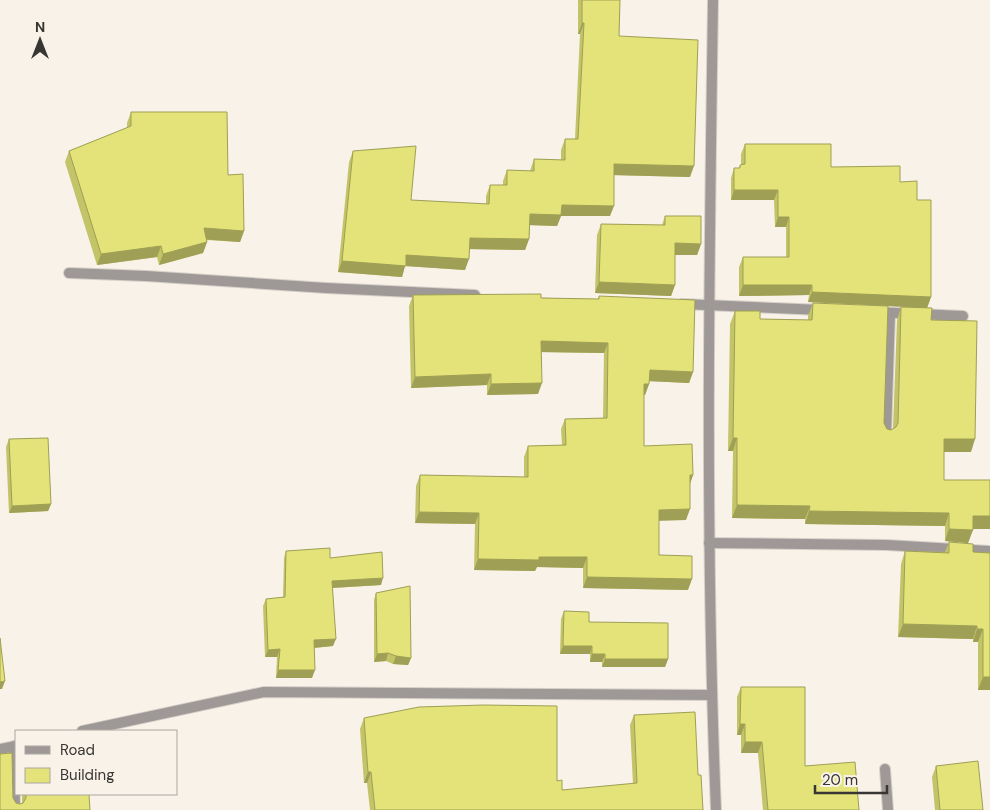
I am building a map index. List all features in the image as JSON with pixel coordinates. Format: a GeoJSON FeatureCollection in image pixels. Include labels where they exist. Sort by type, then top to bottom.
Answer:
{"type":"FeatureCollection","features":[{"type":"Feature","properties":{"kind":"street"},"geometry":{"type":"LineString","coordinates":[[713,0],[708,306],[711,695],[716,810]]}},
{"type":"Feature","properties":{"kind":"street"},"geometry":{"type":"LineString","coordinates":[[69,274],[146,276],[326,288],[483,295]]}},
{"type":"Feature","properties":{"kind":"street"},"geometry":{"type":"LineString","coordinates":[[669,304],[832,310]]}},
{"type":"Feature","properties":{"kind":"street"},"geometry":{"type":"LineString","coordinates":[[861,312],[963,316]]}},
{"type":"Feature","properties":{"kind":"street"},"geometry":{"type":"LineString","coordinates":[[886,436],[890,313]]}},
{"type":"Feature","properties":{"kind":"street"},"geometry":{"type":"LineString","coordinates":[[709,543],[887,545],[990,550]]}},
{"type":"Feature","properties":{"kind":"street"},"geometry":{"type":"LineString","coordinates":[[87,730],[264,692],[711,695]]}},
{"type":"Feature","properties":{"kind":"street"},"geometry":{"type":"LineString","coordinates":[[0,749],[15,746],[15,810]]}},
{"type":"Feature","properties":{"kind":"street"},"geometry":{"type":"LineString","coordinates":[[885,769],[888,810]]}},
{"type":"Feature","properties":{"kind":"building"},"geometry":{"type":"Polygon","coordinates":[[[582,0],[620,0],[619,36],[698,40],[694,166],[614,164],[614,206],[562,205],[561,215],[530,214],[529,239],[470,238],[469,259],[406,255],[406,266],[342,261],[353,151],[416,146],[411,200],[489,204],[490,185],[507,185],[507,170],[534,171],[534,159],[565,160],[565,139],[578,139],[584,23],[582,23],[582,0]]]}},
{"type":"Feature","properties":{"kind":"building"},"geometry":{"type":"Polygon","coordinates":[[[131,112],[227,112],[228,175],[243,174],[244,231],[204,228],[207,242],[163,254],[161,246],[101,254],[69,151],[131,126],[131,112]]]}},
{"type":"Feature","properties":{"kind":"building"},"geometry":{"type":"Polygon","coordinates":[[[745,144],[831,144],[831,167],[900,166],[900,182],[917,181],[917,200],[931,200],[931,297],[812,292],[812,285],[743,285],[743,257],[789,257],[789,217],[778,217],[778,190],[734,190],[734,168],[740,168],[740,165],[745,164],[745,144]]]}},
{"type":"Feature","properties":{"kind":"building"},"geometry":{"type":"Polygon","coordinates":[[[665,216],[701,216],[701,244],[675,243],[675,285],[599,282],[601,224],[665,225],[665,216]]]}},
{"type":"Feature","properties":{"kind":"building"},"geometry":{"type":"Polygon","coordinates":[[[541,294],[541,298],[599,299],[599,296],[695,300],[693,372],[650,370],[649,384],[644,384],[644,446],[692,444],[693,475],[690,475],[690,509],[659,510],[659,555],[692,556],[692,579],[587,577],[587,557],[539,557],[539,560],[478,559],[479,513],[419,512],[420,475],[528,477],[528,446],[566,445],[565,419],[607,418],[608,343],[541,341],[542,383],[491,384],[491,374],[415,377],[413,295],[541,294]]]}},
{"type":"Feature","properties":{"kind":"building"},"geometry":{"type":"Polygon","coordinates":[[[813,303],[888,306],[884,423],[887,429],[891,430],[898,423],[901,307],[932,308],[931,320],[977,321],[975,439],[944,439],[944,480],[990,480],[990,516],[973,516],[973,530],[949,529],[949,513],[809,511],[810,506],[737,505],[737,438],[733,438],[735,311],[760,311],[760,319],[812,320],[813,303]]]}},
{"type":"Feature","properties":{"kind":"building"},"geometry":{"type":"Polygon","coordinates":[[[48,438],[51,504],[12,506],[9,439],[48,438]]]}},
{"type":"Feature","properties":{"kind":"building"},"geometry":{"type":"Polygon","coordinates":[[[949,542],[973,544],[973,552],[990,553],[990,677],[983,677],[983,629],[977,629],[977,626],[903,624],[905,551],[949,553],[949,542]]]}},
{"type":"Feature","properties":{"kind":"building"},"geometry":{"type":"Polygon","coordinates":[[[330,548],[330,558],[382,552],[383,578],[332,581],[336,639],[314,640],[315,670],[278,670],[280,649],[268,650],[266,599],[285,597],[286,551],[330,548]]]}},
{"type":"Feature","properties":{"kind":"building"},"geometry":{"type":"Polygon","coordinates":[[[410,586],[411,658],[388,653],[377,654],[376,593],[410,586]]]}},
{"type":"Feature","properties":{"kind":"building"},"geometry":{"type":"Polygon","coordinates":[[[564,611],[589,612],[589,622],[668,623],[668,659],[605,659],[605,654],[592,654],[592,646],[563,646],[564,611]]]}},
{"type":"Feature","properties":{"kind":"building"},"geometry":{"type":"Polygon","coordinates":[[[0,638],[5,681],[0,682],[0,638]]]}},
{"type":"Feature","properties":{"kind":"building"},"geometry":{"type":"Polygon","coordinates":[[[741,687],[805,687],[805,766],[855,762],[859,810],[768,810],[762,742],[745,742],[745,724],[740,724],[741,687]]]}},
{"type":"Feature","properties":{"kind":"building"},"geometry":{"type":"Polygon","coordinates":[[[483,705],[557,706],[557,781],[562,780],[562,790],[637,783],[634,715],[695,712],[698,775],[701,775],[703,810],[375,810],[371,772],[368,772],[364,718],[419,707],[483,705]]]}},
{"type":"Feature","properties":{"kind":"building"},"geometry":{"type":"Polygon","coordinates":[[[12,753],[13,798],[16,803],[23,803],[26,795],[89,795],[90,810],[0,810],[0,754],[12,753]]]}},
{"type":"Feature","properties":{"kind":"building"},"geometry":{"type":"Polygon","coordinates":[[[978,761],[983,810],[940,810],[936,766],[978,761]]]}}]}
